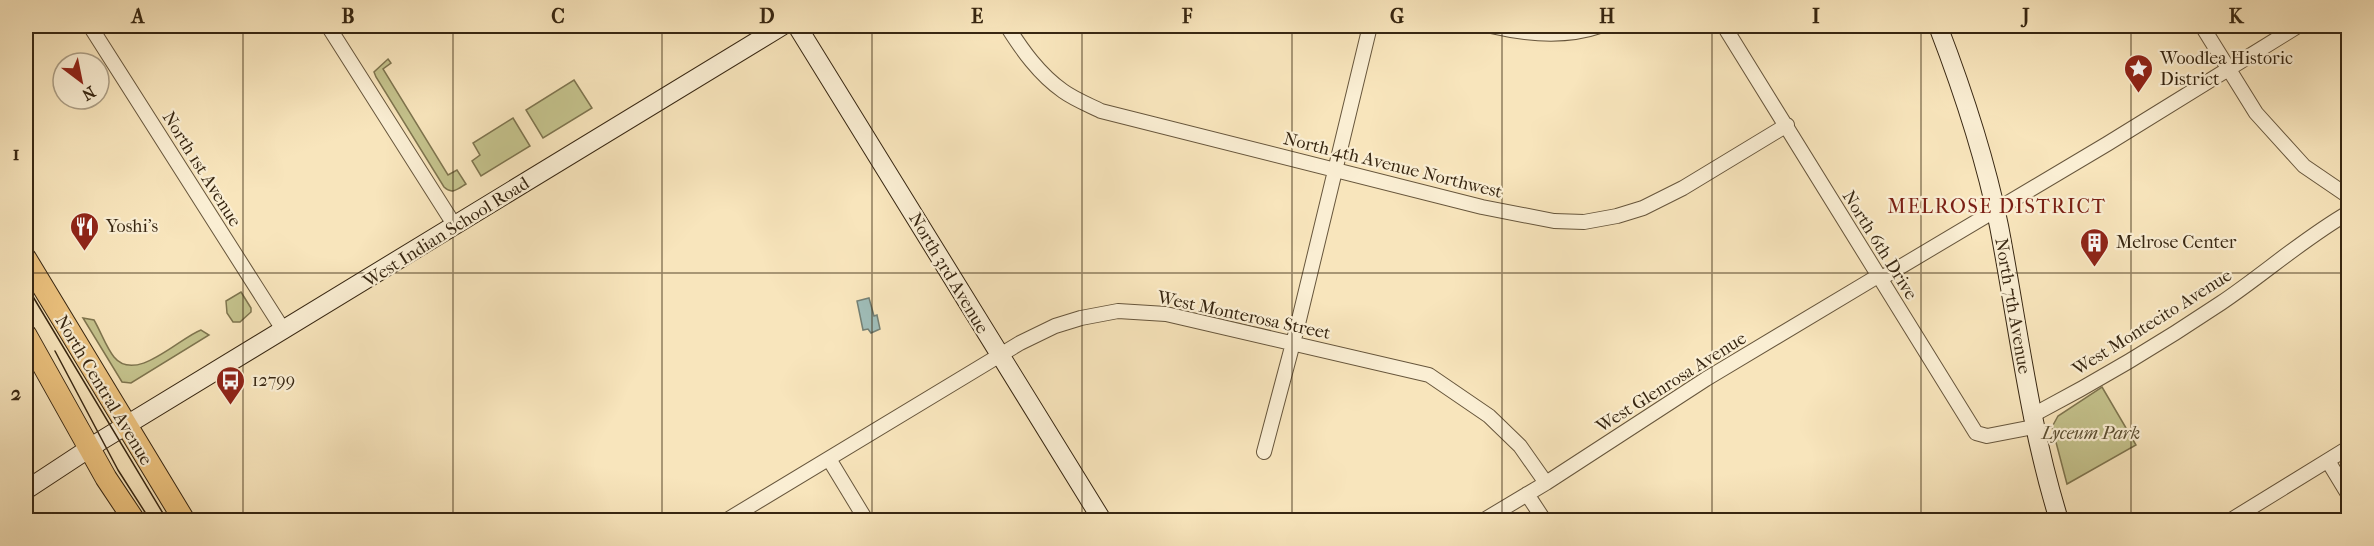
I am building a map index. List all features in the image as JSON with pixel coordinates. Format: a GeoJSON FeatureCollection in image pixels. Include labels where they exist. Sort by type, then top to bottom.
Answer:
{"type":"FeatureCollection","features":[{"type":"Feature","properties":{"kind":"main road","name":"West Indian School Road"},"geometry":{"type":"LineString","coordinates":[[26,490],[89,448],[783,26]]}},
{"type":"Feature","properties":{"kind":"main road","name":"North 3rd Avenue"},"geometry":{"type":"LineString","coordinates":[[797,26],[1102,520]]}},
{"type":"Feature","properties":{"kind":"main road","name":"North 7th Avenue"},"geometry":{"type":"LineString","coordinates":[[1938,26],[1978,137],[1995,211],[2032,421],[2059,520]]}},
{"type":"Feature","properties":{"kind":"main road","name":"North Central Avenue"},"geometry":{"type":"LineString","coordinates":[[26,259],[117,432],[184,520]]}},
{"type":"Feature","properties":{"kind":"main road"},"geometry":{"type":"LineString","coordinates":[[26,335],[89,448],[134,520]]}},
{"type":"Feature","properties":{"kind":"street","name":"North 1st Avenue"},"geometry":{"type":"LineString","coordinates":[[90,26],[284,331]]}},
{"type":"Feature","properties":{"kind":"street"},"geometry":{"type":"LineString","coordinates":[[328,26],[455,226]]}},
{"type":"Feature","properties":{"kind":"street","name":"North 4th Avenue Northwest"},"geometry":{"type":"LineString","coordinates":[[1007,26],[1030,61],[1063,92],[1101,111],[1482,207],[1554,221],[1584,222],[1644,208],[1683,188],[1787,125]]}},
{"type":"Feature","properties":{"kind":"street"},"geometry":{"type":"LineString","coordinates":[[1264,452],[1293,344],[1371,26]]}},
{"type":"Feature","properties":{"kind":"street"},"geometry":{"type":"LineString","coordinates":[[1491,26],[1533,33],[1591,29],[1600,26]]}},
{"type":"Feature","properties":{"kind":"street","name":"North 6th Drive"},"geometry":{"type":"LineString","coordinates":[[1724,26],[1976,433],[1987,436],[2032,421]]}},
{"type":"Feature","properties":{"kind":"street"},"geometry":{"type":"LineString","coordinates":[[2202,26],[2256,113],[2304,166],[2349,196]]}},
{"type":"Feature","properties":{"kind":"street","name":"West Glenrosa Avenue"},"geometry":{"type":"LineString","coordinates":[[1485,520],[1706,379],[1995,211],[2298,26]]}},
{"type":"Feature","properties":{"kind":"street","name":"West Montecito Avenue"},"geometry":{"type":"LineString","coordinates":[[2032,421],[2220,304],[2324,227],[2349,213]]}},
{"type":"Feature","properties":{"kind":"street","name":"West Monterosa Street"},"geometry":{"type":"LineString","coordinates":[[727,520],[999,355],[1055,326],[1118,311],[1166,314],[1429,375],[1489,416],[1520,447],[1546,483]]}},
{"type":"Feature","properties":{"kind":"street"},"geometry":{"type":"LineString","coordinates":[[2231,520],[2349,448]]}},
{"type":"Feature","properties":{"kind":"street"},"geometry":{"type":"LineString","coordinates":[[829,459],[867,520]]}},
{"type":"Feature","properties":{"kind":"street"},"geometry":{"type":"LineString","coordinates":[[2328,461],[2349,494]]}},
{"type":"Feature","properties":{"kind":"street"},"geometry":{"type":"LineString","coordinates":[[1527,494],[1544,520]]}},
{"type":"Feature","properties":{"kind":"green space"},"geometry":{"type":"Polygon","coordinates":[[[388,59],[391,63],[383,69],[448,175],[457,170],[466,184],[458,189],[450,191],[444,187],[376,77],[374,72],[388,59]]]}},
{"type":"Feature","properties":{"kind":"green space"},"geometry":{"type":"Polygon","coordinates":[[[574,80],[592,108],[543,138],[526,110],[574,80]]]}},
{"type":"Feature","properties":{"kind":"green space"},"geometry":{"type":"Polygon","coordinates":[[[513,118],[530,146],[481,176],[472,161],[480,155],[473,143],[513,118]]]}},
{"type":"Feature","properties":{"kind":"green space"},"geometry":{"type":"Polygon","coordinates":[[[241,292],[251,312],[240,322],[233,322],[227,313],[226,301],[241,292]]]}},
{"type":"Feature","properties":{"kind":"green space"},"geometry":{"type":"Polygon","coordinates":[[[83,318],[94,320],[111,353],[123,364],[134,365],[158,357],[201,330],[209,335],[131,383],[122,382],[83,318]]]}},
{"type":"Feature","properties":{"kind":"green space","name":"Lyceum Park"},"geometry":{"type":"Polygon","coordinates":[[[2102,387],[2136,445],[2067,484],[2052,427],[2058,416],[2102,387]]]}},
{"type":"Feature","properties":{"kind":"water"},"geometry":{"type":"Polygon","coordinates":[[[869,298],[874,316],[877,315],[880,329],[871,333],[868,329],[863,330],[857,301],[869,298]]]}},
{"type":"Feature","properties":{"kind":"tram line"},"geometry":{"type":"LineString","coordinates":[[26,285],[167,520]]}},
{"type":"Feature","properties":{"kind":"tram line"},"geometry":{"type":"LineString","coordinates":[[55,351],[118,470],[150,520]]}},
{"type":"Feature","properties":{"kind":"place","name":"Woodlea Historic District"},"geometry":{"type":"Point","coordinates":[2139,94]}},
{"type":"Feature","properties":{"kind":"place","name":"Yoshi’s"},"geometry":{"type":"Point","coordinates":[85,252]}},
{"type":"Feature","properties":{"kind":"place","name":"Melrose Center"},"geometry":{"type":"Point","coordinates":[2095,268]}},
{"type":"Feature","properties":{"kind":"place","name":"12799"},"geometry":{"type":"Point","coordinates":[231,406]}},
{"type":"Feature","properties":{"kind":"district","name":"MELROSE DISTRICT"},"geometry":{"type":"Point","coordinates":[1997,206]}}]}
